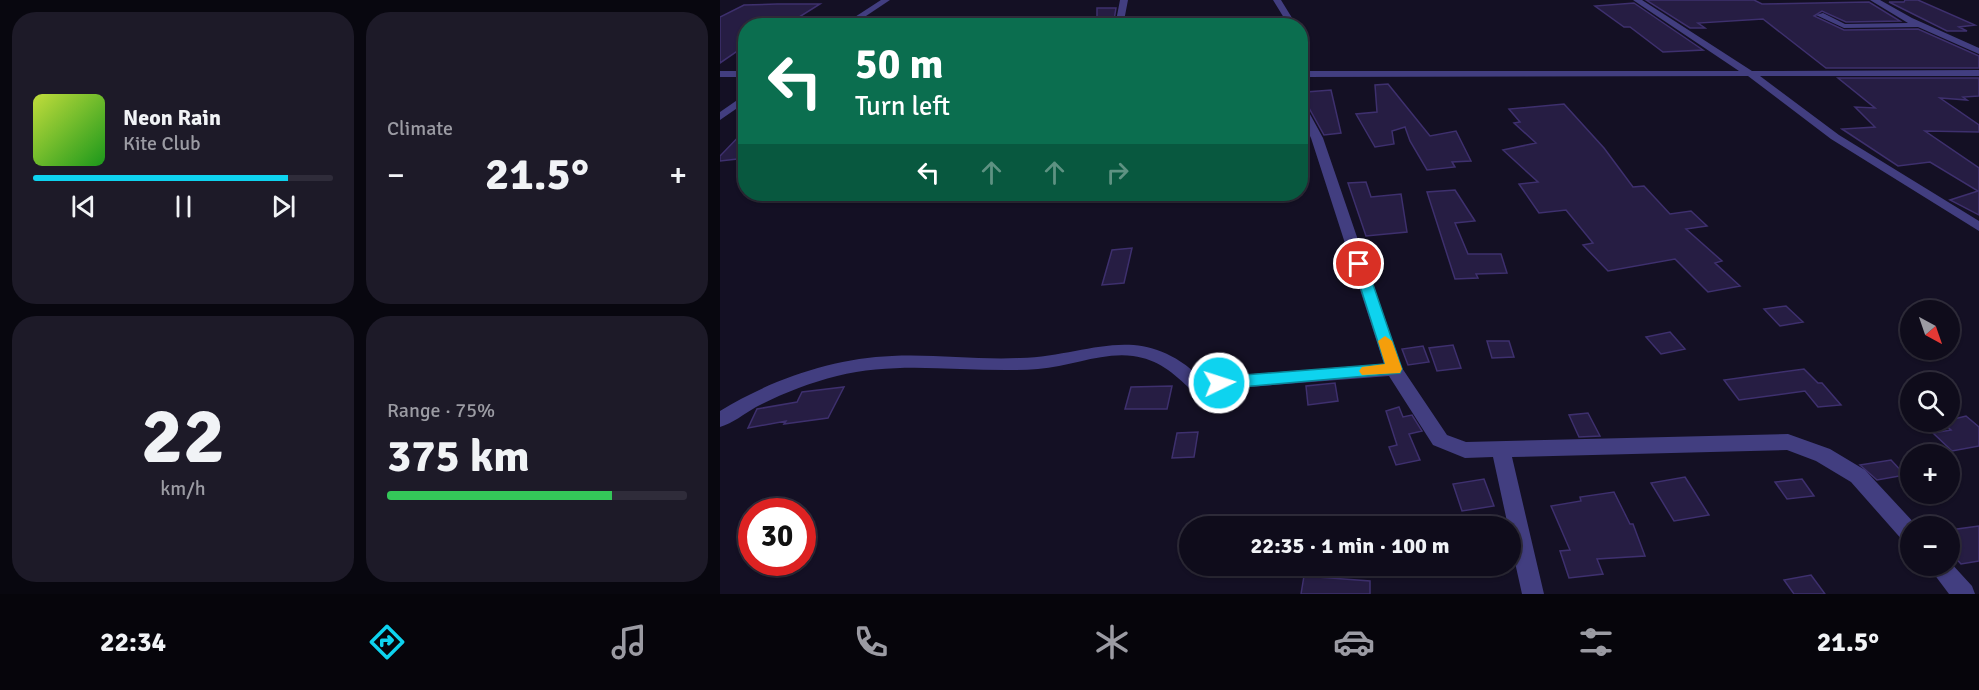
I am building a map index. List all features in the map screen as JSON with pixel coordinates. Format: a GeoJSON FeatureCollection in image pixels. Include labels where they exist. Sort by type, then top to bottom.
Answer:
{"type":"FeatureCollection","features":[{"type":"Feature","properties":{"kind":"street"},"geometry":{"type":"LineString","coordinates":[[858,18],[886,0]]}},
{"type":"Feature","properties":{"kind":"street"},"geometry":{"type":"LineString","coordinates":[[1121,18],[1124,0]]}},
{"type":"Feature","properties":{"kind":"street"},"geometry":{"type":"LineString","coordinates":[[1277,0],[1288,18]]}},
{"type":"Feature","properties":{"kind":"street"},"geometry":{"type":"LineString","coordinates":[[1637,0],[1748,72],[1834,137],[1979,227]]}},
{"type":"Feature","properties":{"kind":"street"},"geometry":{"type":"LineString","coordinates":[[1874,0],[1920,25],[1979,51]]}},
{"type":"Feature","properties":{"kind":"street"},"geometry":{"type":"LineString","coordinates":[[1820,15],[1844,26],[1920,25]]}},
{"type":"Feature","properties":{"kind":"street"},"geometry":{"type":"LineString","coordinates":[[1308,74],[1979,73]]}},
{"type":"Feature","properties":{"kind":"street"},"geometry":{"type":"LineString","coordinates":[[720,74],[738,74]]}},
{"type":"Feature","properties":{"kind":"street"},"geometry":{"type":"LineString","coordinates":[[720,117],[738,103]]}},
{"type":"Feature","properties":{"kind":"street"},"geometry":{"type":"LineString","coordinates":[[1308,121],[1317,138],[1394,369],[1440,440],[1465,450],[1788,442],[1823,455],[1858,476],[1900,523]]}},
{"type":"Feature","properties":{"kind":"street"},"geometry":{"type":"LineString","coordinates":[[720,420],[737,408],[801,381],[871,363],[1041,363],[1104,350],[1144,352],[1178,366],[1197,385],[1394,369]]}},
{"type":"Feature","properties":{"kind":"street"},"geometry":{"type":"LineString","coordinates":[[1501,449],[1533,594]]}},
{"type":"Feature","properties":{"kind":"street"},"geometry":{"type":"LineString","coordinates":[[1948,576],[1964,594]]}},
{"type":"Feature","properties":{"kind":"building"},"geometry":{"type":"Polygon","coordinates":[[[1646,0],[1754,0],[1762,4],[1869,2],[1900,21],[1846,22],[1822,11],[1814,16],[1844,30],[1918,29],[1979,56],[1979,68],[1826,68],[1763,19],[1698,23],[1705,28],[1690,28],[1646,0]]]}},
{"type":"Feature","properties":{"kind":"building"},"geometry":{"type":"Polygon","coordinates":[[[1905,0],[1918,0],[1975,25],[1959,27],[1967,31],[1947,31],[1889,2],[1904,2],[1905,0]]]}},
{"type":"Feature","properties":{"kind":"building"},"geometry":{"type":"Polygon","coordinates":[[[1634,3],[1703,50],[1663,52],[1630,27],[1624,27],[1595,6],[1634,3]]]}},
{"type":"Feature","properties":{"kind":"building"},"geometry":{"type":"Polygon","coordinates":[[[820,4],[798,18],[738,18],[738,51],[720,63],[720,17],[744,5],[820,4]]]}},
{"type":"Feature","properties":{"kind":"building"},"geometry":{"type":"Polygon","coordinates":[[[1097,8],[1116,8],[1114,18],[1097,18],[1097,8]]]}},
{"type":"Feature","properties":{"kind":"building"},"geometry":{"type":"Polygon","coordinates":[[[1838,78],[1979,78],[1979,96],[1963,97],[1967,100],[1940,98],[1979,125],[1979,132],[1925,131],[1979,168],[1979,215],[1950,200],[1978,191],[1930,162],[1898,166],[1842,129],[1875,127],[1855,107],[1875,108],[1838,78]]]}},
{"type":"Feature","properties":{"kind":"building"},"geometry":{"type":"Polygon","coordinates":[[[1388,84],[1430,136],[1456,131],[1471,161],[1452,162],[1455,167],[1427,170],[1410,141],[1405,127],[1392,131],[1394,144],[1375,147],[1356,114],[1377,112],[1375,85],[1388,84]]]}},
{"type":"Feature","properties":{"kind":"building"},"geometry":{"type":"Polygon","coordinates":[[[1331,90],[1341,133],[1324,135],[1309,108],[1308,92],[1331,90]]]}},
{"type":"Feature","properties":{"kind":"building"},"geometry":{"type":"Polygon","coordinates":[[[1564,104],[1604,148],[1633,187],[1644,186],[1670,214],[1691,211],[1707,226],[1686,229],[1722,261],[1715,263],[1740,286],[1708,292],[1675,259],[1608,271],[1583,245],[1593,243],[1566,210],[1539,213],[1519,184],[1538,182],[1503,150],[1536,143],[1514,123],[1520,122],[1509,109],[1564,104]]]}},
{"type":"Feature","properties":{"kind":"building"},"geometry":{"type":"Polygon","coordinates":[[[738,137],[738,159],[720,161],[720,156],[738,137]]]}},
{"type":"Feature","properties":{"kind":"building"},"geometry":{"type":"Polygon","coordinates":[[[1366,182],[1371,197],[1401,194],[1407,232],[1366,236],[1348,183],[1366,182]]]}},
{"type":"Feature","properties":{"kind":"building"},"geometry":{"type":"Polygon","coordinates":[[[1455,190],[1475,221],[1455,223],[1468,254],[1501,254],[1507,273],[1476,274],[1478,278],[1455,279],[1427,192],[1455,190]]]}},
{"type":"Feature","properties":{"kind":"building"},"geometry":{"type":"Polygon","coordinates":[[[1132,248],[1124,283],[1102,285],[1112,250],[1132,248]]]}},
{"type":"Feature","properties":{"kind":"building"},"geometry":{"type":"Polygon","coordinates":[[[1786,306],[1803,322],[1780,326],[1764,309],[1786,306]]]}},
{"type":"Feature","properties":{"kind":"building"},"geometry":{"type":"Polygon","coordinates":[[[1670,332],[1685,349],[1661,354],[1646,337],[1670,332]]]}},
{"type":"Feature","properties":{"kind":"building"},"geometry":{"type":"Polygon","coordinates":[[[1487,341],[1509,341],[1514,357],[1492,358],[1487,341]]]}},
{"type":"Feature","properties":{"kind":"building"},"geometry":{"type":"Polygon","coordinates":[[[1453,345],[1461,368],[1437,371],[1429,348],[1453,345]]]}},
{"type":"Feature","properties":{"kind":"building"},"geometry":{"type":"Polygon","coordinates":[[[1423,346],[1429,362],[1408,365],[1402,349],[1423,346]]]}},
{"type":"Feature","properties":{"kind":"building"},"geometry":{"type":"Polygon","coordinates":[[[1804,369],[1818,383],[1822,383],[1841,405],[1818,407],[1805,391],[1739,400],[1724,380],[1804,369]]]}},
{"type":"Feature","properties":{"kind":"building"},"geometry":{"type":"Polygon","coordinates":[[[1335,383],[1338,401],[1308,405],[1306,386],[1335,383]]]}},
{"type":"Feature","properties":{"kind":"building"},"geometry":{"type":"Polygon","coordinates":[[[1172,386],[1167,409],[1125,409],[1131,387],[1172,386]]]}},
{"type":"Feature","properties":{"kind":"building"},"geometry":{"type":"Polygon","coordinates":[[[844,387],[828,418],[784,424],[786,421],[748,428],[757,409],[797,402],[802,392],[844,387]]]}},
{"type":"Feature","properties":{"kind":"building"},"geometry":{"type":"Polygon","coordinates":[[[1399,407],[1403,417],[1412,415],[1422,431],[1409,434],[1420,460],[1396,465],[1389,447],[1397,445],[1386,411],[1399,407]]]}},
{"type":"Feature","properties":{"kind":"building"},"geometry":{"type":"Polygon","coordinates":[[[1588,413],[1600,436],[1579,437],[1569,415],[1588,413]]]}},
{"type":"Feature","properties":{"kind":"building"},"geometry":{"type":"Polygon","coordinates":[[[1966,416],[1979,427],[1979,446],[1960,450],[1960,444],[1945,444],[1933,433],[1960,432],[1960,418],[1966,416]]]}},
{"type":"Feature","properties":{"kind":"building"},"geometry":{"type":"Polygon","coordinates":[[[1198,432],[1194,457],[1172,458],[1177,433],[1198,432]]]}},
{"type":"Feature","properties":{"kind":"building"},"geometry":{"type":"Polygon","coordinates":[[[1891,460],[1900,470],[1900,476],[1877,480],[1860,465],[1891,460]]]}},
{"type":"Feature","properties":{"kind":"building"},"geometry":{"type":"Polygon","coordinates":[[[1685,477],[1709,515],[1674,521],[1651,483],[1685,477]]]}},
{"type":"Feature","properties":{"kind":"building"},"geometry":{"type":"Polygon","coordinates":[[[1484,479],[1494,506],[1462,511],[1453,484],[1484,479]]]}},
{"type":"Feature","properties":{"kind":"building"},"geometry":{"type":"Polygon","coordinates":[[[1802,479],[1814,496],[1787,499],[1775,482],[1802,479]]]}},
{"type":"Feature","properties":{"kind":"building"},"geometry":{"type":"Polygon","coordinates":[[[1614,492],[1630,524],[1633,524],[1645,556],[1597,559],[1603,574],[1569,578],[1560,551],[1570,550],[1551,506],[1581,501],[1580,497],[1614,492]]]}},
{"type":"Feature","properties":{"kind":"building"},"geometry":{"type":"Polygon","coordinates":[[[1979,526],[1979,561],[1960,563],[1960,529],[1979,526]]]}},
{"type":"Feature","properties":{"kind":"building"},"geometry":{"type":"Polygon","coordinates":[[[1811,575],[1825,594],[1794,594],[1784,580],[1811,575]]]}},
{"type":"Feature","properties":{"kind":"building"},"geometry":{"type":"Polygon","coordinates":[[[1304,576],[1370,581],[1370,594],[1301,594],[1304,576]]]}},
{"type":"Feature","properties":{"kind":"slow traffic"},"geometry":{"type":"LineString","coordinates":[[1367,371],[1394,369],[1385,341]]}},
{"type":"Feature","properties":{"kind":"route"},"geometry":{"type":"LineString","coordinates":[[1219,383],[1394,369],[1359,264]]}}]}
